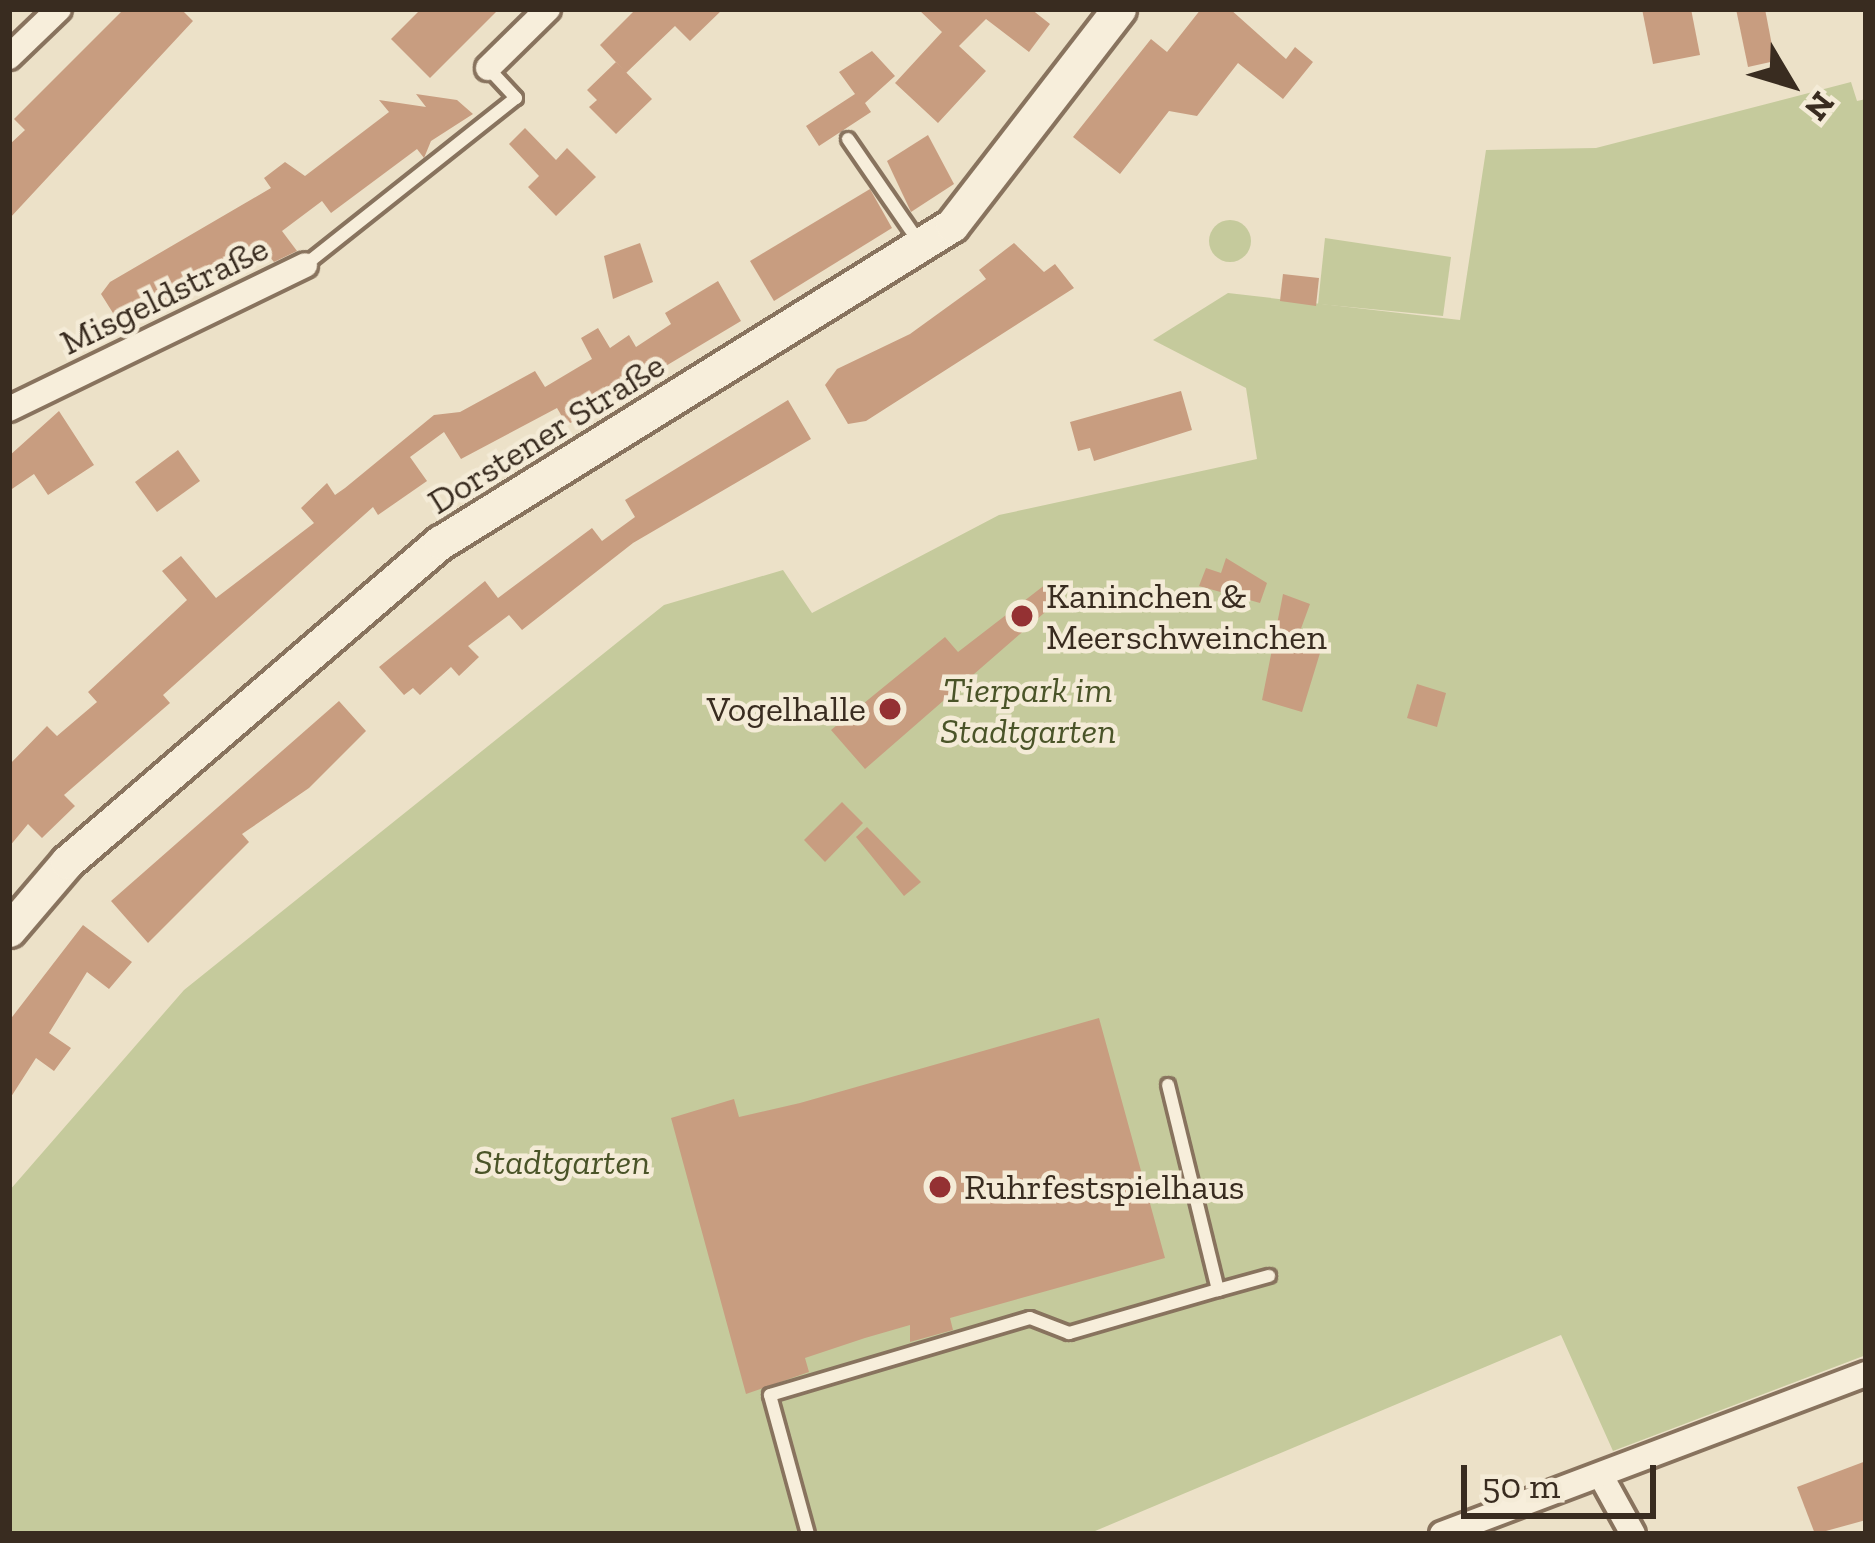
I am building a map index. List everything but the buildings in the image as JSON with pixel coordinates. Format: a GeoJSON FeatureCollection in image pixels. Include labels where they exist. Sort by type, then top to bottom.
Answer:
{"type":"FeatureCollection","features":[{"type":"Feature","properties":{"kind":"main road","name":"Dorstener Straße"},"geometry":{"type":"LineString","coordinates":[[9,930],[67,862],[441,542],[922,249],[1008,163],[1119,9]]}},
{"type":"Feature","properties":{"kind":"street"},"geometry":{"type":"LineString","coordinates":[[9,57],[59,9]]}},
{"type":"Feature","properties":{"kind":"street"},"geometry":{"type":"LineString","coordinates":[[488,68],[548,9]]}},
{"type":"Feature","properties":{"kind":"street","name":"Misgeldstraße"},"geometry":{"type":"LineString","coordinates":[[9,409],[305,265]]}},
{"type":"Feature","properties":{"kind":"street"},"geometry":{"type":"LineString","coordinates":[[1442,1534],[1866,1374]]}},
{"type":"Feature","properties":{"kind":"street"},"geometry":{"type":"LineString","coordinates":[[1600,1476],[1633,1534]]}},
{"type":"Feature","properties":{"kind":"lane","name":"Misgeldstraße"},"geometry":{"type":"LineString","coordinates":[[305,265],[516,98],[488,68]]}},
{"type":"Feature","properties":{"kind":"lane"},"geometry":{"type":"LineString","coordinates":[[848,140],[922,249]]}},
{"type":"Feature","properties":{"kind":"lane"},"geometry":{"type":"LineString","coordinates":[[1168,1085],[1218,1290]]}},
{"type":"Feature","properties":{"kind":"lane"},"geometry":{"type":"LineString","coordinates":[[808,1534],[773,1401],[1030,1318],[1069,1333],[1269,1276]]}},
{"type":"Feature","properties":{"kind":"green space","name":"Stadtgarten"},"geometry":{"type":"Polygon","coordinates":[[[1851,82],[1857,101],[1866,99],[1866,1355],[1613,1451],[1561,1335],[1088,1534],[9,1534],[9,1191],[184,990],[664,605],[783,570],[812,613],[999,515],[1257,459],[1246,388],[1153,340],[1228,293],[1460,320],[1486,150],[1596,148],[1851,82]]]}},
{"type":"Feature","properties":{"kind":"green space"},"geometry":{"type":"Polygon","coordinates":[[[1230,220],[1245,226],[1251,241],[1245,256],[1230,262],[1215,256],[1209,241],[1215,226],[1230,220]]]}},
{"type":"Feature","properties":{"kind":"green space"},"geometry":{"type":"Polygon","coordinates":[[[1325,238],[1451,257],[1443,316],[1318,304],[1325,238]]]}},
{"type":"Feature","properties":{"kind":"place","name":"Kaninchen & Meerschweinchen"},"geometry":{"type":"Point","coordinates":[1022,616]}},
{"type":"Feature","properties":{"kind":"place","name":"Vogelhalle"},"geometry":{"type":"Point","coordinates":[890,709]}},
{"type":"Feature","properties":{"kind":"place","name":"Ruhrfestspielhaus"},"geometry":{"type":"Point","coordinates":[940,1187]}},
{"type":"Feature","properties":{"kind":"park label","name":"Tierpark im Stadtgarten"},"geometry":{"type":"Point","coordinates":[1028,710]}}]}
